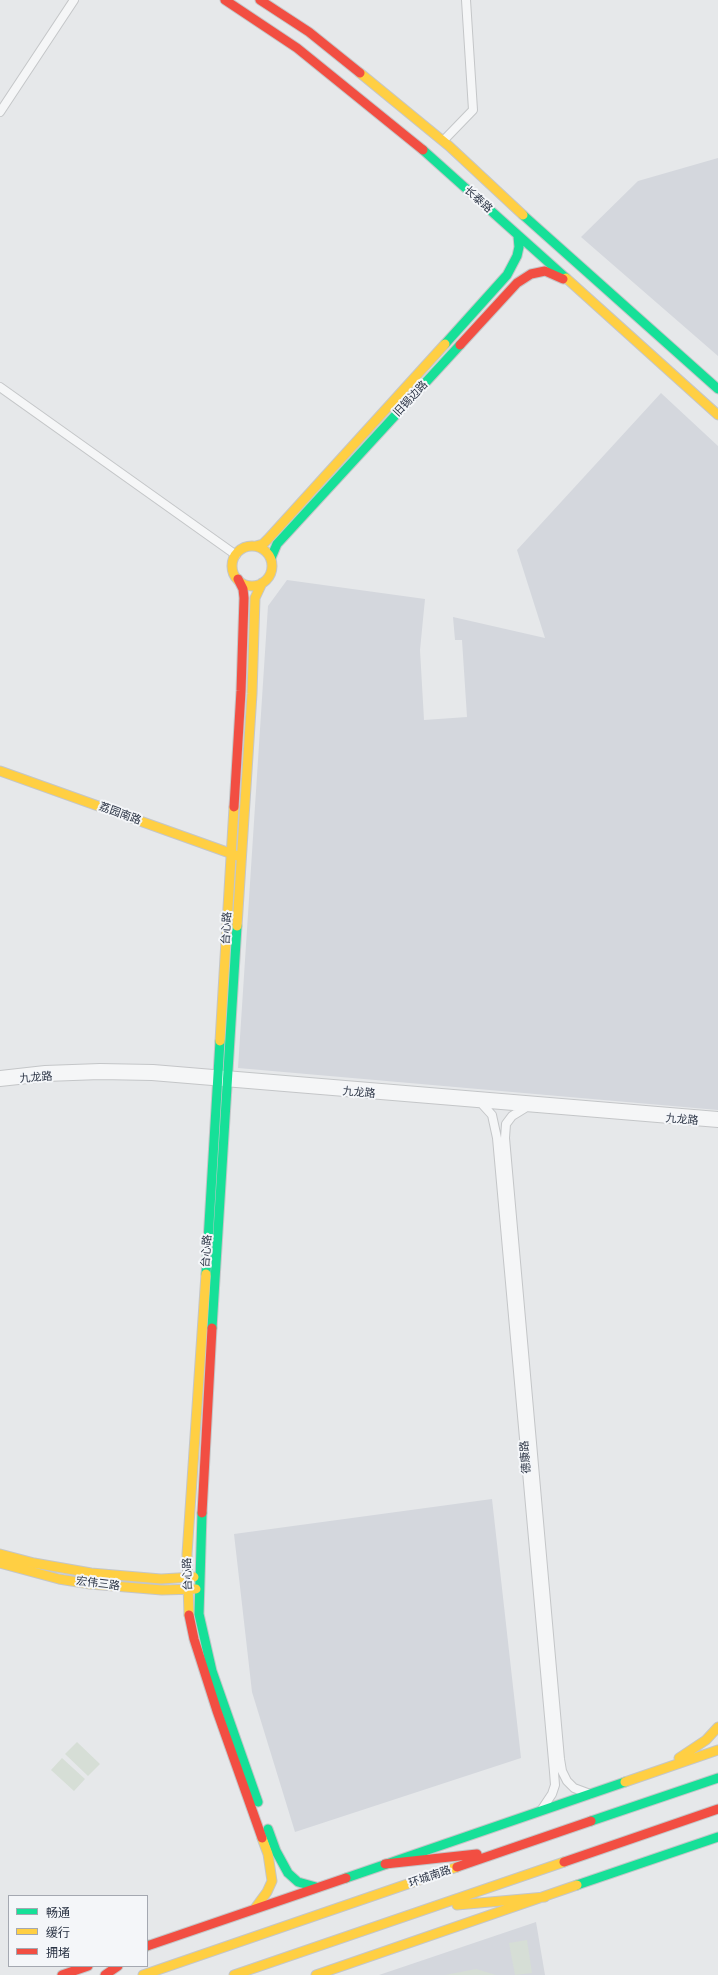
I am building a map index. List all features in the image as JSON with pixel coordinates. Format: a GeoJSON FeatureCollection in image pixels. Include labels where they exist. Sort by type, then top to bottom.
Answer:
{"type":"FeatureCollection","features":[{"type":"Feature","properties":{"kind":"main road","name":"长泰路"},"geometry":{"type":"LineString","coordinates":[[225,0],[297,48],[341,81],[436,161],[567,281],[718,415]]}},
{"type":"Feature","properties":{"kind":"main road","name":"长泰路"},"geometry":{"type":"LineString","coordinates":[[260,0],[309,32],[353,66],[443,141],[555,244],[718,389]]}},
{"type":"Feature","properties":{"kind":"main road","name":"旧锡边路"},"geometry":{"type":"LineString","coordinates":[[256,546],[263,544],[268,539],[507,275],[517,256],[519,247],[518,236]]}},
{"type":"Feature","properties":{"kind":"main road","name":"旧锡边路"},"geometry":{"type":"LineString","coordinates":[[271,558],[277,544],[517,283],[531,274],[545,271],[567,281]]}},
{"type":"Feature","properties":{"kind":"main road"},"geometry":{"type":"LineString","coordinates":[[256,546],[265,550],[271,558],[272,568],[270,574],[262,583],[249,585],[238,579],[233,567],[236,555],[246,547],[256,546]]}},
{"type":"Feature","properties":{"kind":"main road","name":"台心路"},"geometry":{"type":"LineString","coordinates":[[238,579],[243,589],[244,611],[218,1077],[195,1451],[187,1554],[189,1616],[194,1639],[204,1672],[268,1854],[272,1881],[267,1892],[256,1907]]}},
{"type":"Feature","properties":{"kind":"main road","name":"台心路"},"geometry":{"type":"LineString","coordinates":[[262,583],[255,598],[251,702],[211,1338],[198,1577],[199,1614],[212,1671],[271,1838],[288,1874],[298,1882],[316,1887]]}},
{"type":"Feature","properties":{"kind":"main road","name":"荔园南路"},"geometry":{"type":"LineString","coordinates":[[0,771],[231,857]]}},
{"type":"Feature","properties":{"kind":"main road","name":"荔园南路"},"geometry":{"type":"LineString","coordinates":[[0,779],[241,860]]}},
{"type":"Feature","properties":{"kind":"main road","name":"宏伟三路"},"geometry":{"type":"LineString","coordinates":[[0,1554],[40,1564],[91,1573],[161,1579],[198,1577]]}},
{"type":"Feature","properties":{"kind":"main road","name":"宏伟三路"},"geometry":{"type":"LineString","coordinates":[[0,1563],[59,1579],[90,1584],[162,1590],[199,1589]]}},
{"type":"Feature","properties":{"kind":"main road"},"geometry":{"type":"LineString","coordinates":[[654,1772],[694,1749],[718,1727]]}},
{"type":"Feature","properties":{"kind":"main road"},"geometry":{"type":"LineString","coordinates":[[148,1946],[256,1907],[718,1750]]}},
{"type":"Feature","properties":{"kind":"main road","name":"环城南路"},"geometry":{"type":"LineString","coordinates":[[143,1975],[718,1778]]}},
{"type":"Feature","properties":{"kind":"main road"},"geometry":{"type":"LineString","coordinates":[[234,1975],[718,1810]]}},
{"type":"Feature","properties":{"kind":"main road"},"geometry":{"type":"LineString","coordinates":[[316,1975],[718,1837]]}},
{"type":"Feature","properties":{"kind":"main road"},"geometry":{"type":"LineString","coordinates":[[676,1851],[718,1846]]}},
{"type":"Feature","properties":{"kind":"main road"},"geometry":{"type":"LineString","coordinates":[[385,1864],[504,1852]]}},
{"type":"Feature","properties":{"kind":"main road"},"geometry":{"type":"LineString","coordinates":[[432,1908],[545,1897]]}},
{"type":"Feature","properties":{"kind":"main road"},"geometry":{"type":"LineString","coordinates":[[62,1975],[85,1967]]}},
{"type":"Feature","properties":{"kind":"main road"},"geometry":{"type":"LineString","coordinates":[[105,1975],[117,1967]]}},
{"type":"Feature","properties":{"kind":"street"},"geometry":{"type":"LineString","coordinates":[[0,112],[74,0]]}},
{"type":"Feature","properties":{"kind":"street"},"geometry":{"type":"LineString","coordinates":[[443,141],[473,110],[466,0]]}},
{"type":"Feature","properties":{"kind":"street"},"geometry":{"type":"LineString","coordinates":[[0,387],[236,555]]}},
{"type":"Feature","properties":{"kind":"street","name":"九龙路"},"geometry":{"type":"LineString","coordinates":[[0,1075],[45,1070],[100,1068],[218,1077],[525,1108],[718,1123]]}},
{"type":"Feature","properties":{"kind":"street","name":"九龙路"},"geometry":{"type":"LineString","coordinates":[[0,1082],[46,1076],[100,1075],[218,1077]]}},
{"type":"Feature","properties":{"kind":"street","name":"九龙路"},"geometry":{"type":"LineString","coordinates":[[228,1078],[718,1116]]}},
{"type":"Feature","properties":{"kind":"street","name":"德康路"},"geometry":{"type":"LineString","coordinates":[[482,1104],[492,1115],[497,1138],[553,1766],[554,1785],[549,1801],[541,1810]]}},
{"type":"Feature","properties":{"kind":"street","name":"德康路"},"geometry":{"type":"LineString","coordinates":[[525,1108],[512,1116],[506,1124],[505,1138],[558,1736],[562,1771],[567,1781],[574,1788],[590,1794]]}},
{"type":"Feature","properties":{"kind":"shaded area"},"geometry":{"type":"Polygon","coordinates":[[[718,158],[718,356],[581,237],[638,181],[718,158]]]}},
{"type":"Feature","properties":{"kind":"shaded area"},"geometry":{"type":"Polygon","coordinates":[[[661,393],[718,446],[718,1110],[238,1068],[268,606],[287,580],[425,599],[420,650],[424,720],[467,717],[462,640],[455,640],[453,617],[545,638],[517,550],[661,393]]]}},
{"type":"Feature","properties":{"kind":"shaded area"},"geometry":{"type":"Polygon","coordinates":[[[492,1499],[521,1758],[295,1832],[252,1692],[234,1534],[492,1499]]]}},
{"type":"Feature","properties":{"kind":"shaded area"},"geometry":{"type":"Polygon","coordinates":[[[77,1742],[100,1764],[88,1776],[65,1754],[77,1742]]]}},
{"type":"Feature","properties":{"kind":"shaded area"},"geometry":{"type":"Polygon","coordinates":[[[62,1758],[85,1779],[74,1791],[51,1770],[62,1758]]]}},
{"type":"Feature","properties":{"kind":"shaded area"},"geometry":{"type":"Polygon","coordinates":[[[536,1922],[545,1975],[379,1975],[536,1922]]]}},
{"type":"Feature","properties":{"kind":"shaded area"},"geometry":{"type":"Polygon","coordinates":[[[527,1940],[532,1973],[515,1975],[509,1943],[527,1940]]]}},
{"type":"Feature","properties":{"kind":"shaded area"},"geometry":{"type":"Polygon","coordinates":[[[476,1969],[496,1975],[445,1975],[476,1969]]]}},
{"type":"Feature","properties":{"kind":"traffic: fast"},"geometry":{"type":"LineString","coordinates":[[423,150],[566,278]]}},
{"type":"Feature","properties":{"kind":"traffic: fast"},"geometry":{"type":"LineString","coordinates":[[523,215],[718,389]]}},
{"type":"Feature","properties":{"kind":"traffic: fast"},"geometry":{"type":"LineString","coordinates":[[445,344],[507,275],[517,256],[519,247],[518,236]]}},
{"type":"Feature","properties":{"kind":"traffic: fast"},"geometry":{"type":"LineString","coordinates":[[271,558],[277,544],[460,345]]}},
{"type":"Feature","properties":{"kind":"traffic: fast"},"geometry":{"type":"LineString","coordinates":[[212,1328],[237,926]]}},
{"type":"Feature","properties":{"kind":"traffic: fast"},"geometry":{"type":"LineString","coordinates":[[206,1274],[220,1041]]}},
{"type":"Feature","properties":{"kind":"traffic: fast"},"geometry":{"type":"LineString","coordinates":[[202,1513],[199,1614],[212,1671],[258,1802]]}},
{"type":"Feature","properties":{"kind":"traffic: fast"},"geometry":{"type":"LineString","coordinates":[[591,1821],[718,1778]]}},
{"type":"Feature","properties":{"kind":"traffic: fast"},"geometry":{"type":"LineString","coordinates":[[346,1878],[625,1782]]}},
{"type":"Feature","properties":{"kind":"traffic: fast"},"geometry":{"type":"LineString","coordinates":[[268,1829],[276,1851],[288,1873],[298,1882],[316,1887]]}},
{"type":"Feature","properties":{"kind":"traffic: fast"},"geometry":{"type":"LineString","coordinates":[[577,1885],[718,1837]]}},
{"type":"Feature","properties":{"kind":"traffic: slow"},"geometry":{"type":"LineString","coordinates":[[360,73],[449,146],[523,215]]}},
{"type":"Feature","properties":{"kind":"traffic: slow"},"geometry":{"type":"LineString","coordinates":[[566,278],[718,415]]}},
{"type":"Feature","properties":{"kind":"traffic: slow"},"geometry":{"type":"LineString","coordinates":[[256,546],[263,544],[268,539],[445,344]]}},
{"type":"Feature","properties":{"kind":"traffic: slow"},"geometry":{"type":"LineString","coordinates":[[252,546],[260,548],[266,552],[270,558],[272,566],[270,574],[266,580],[260,584],[252,586],[244,584],[238,580],[234,574],[232,566],[234,558],[238,552],[244,548],[252,546]]}},
{"type":"Feature","properties":{"kind":"traffic: slow"},"geometry":{"type":"LineString","coordinates":[[237,926],[252,694],[255,598],[262,583]]}},
{"type":"Feature","properties":{"kind":"traffic: slow"},"geometry":{"type":"LineString","coordinates":[[0,771],[238,856]]}},
{"type":"Feature","properties":{"kind":"traffic: slow"},"geometry":{"type":"LineString","coordinates":[[220,1041],[234,807]]}},
{"type":"Feature","properties":{"kind":"traffic: slow"},"geometry":{"type":"LineString","coordinates":[[189,1615],[187,1554],[206,1274]]}},
{"type":"Feature","properties":{"kind":"traffic: slow"},"geometry":{"type":"LineString","coordinates":[[0,1554],[34,1563],[91,1573],[161,1579],[194,1577]]}},
{"type":"Feature","properties":{"kind":"traffic: slow"},"geometry":{"type":"LineString","coordinates":[[0,1563],[59,1579],[90,1584],[162,1590],[196,1589]]}},
{"type":"Feature","properties":{"kind":"traffic: slow"},"geometry":{"type":"LineString","coordinates":[[679,1758],[706,1740],[718,1727]]}},
{"type":"Feature","properties":{"kind":"traffic: slow"},"geometry":{"type":"LineString","coordinates":[[625,1782],[718,1750]]}},
{"type":"Feature","properties":{"kind":"traffic: slow"},"geometry":{"type":"LineString","coordinates":[[256,1907],[267,1892],[272,1881],[268,1854],[262,1838]]}},
{"type":"Feature","properties":{"kind":"traffic: slow"},"geometry":{"type":"LineString","coordinates":[[234,1975],[564,1862]]}},
{"type":"Feature","properties":{"kind":"traffic: slow"},"geometry":{"type":"LineString","coordinates":[[143,1975],[457,1867]]}},
{"type":"Feature","properties":{"kind":"traffic: slow"},"geometry":{"type":"LineString","coordinates":[[316,1975],[577,1885]]}},
{"type":"Feature","properties":{"kind":"traffic: slow"},"geometry":{"type":"LineString","coordinates":[[457,1905],[545,1897]]}},
{"type":"Feature","properties":{"kind":"traffic: jam"},"geometry":{"type":"LineString","coordinates":[[225,0],[297,48],[423,150]]}},
{"type":"Feature","properties":{"kind":"traffic: jam"},"geometry":{"type":"LineString","coordinates":[[260,0],[309,32],[360,73]]}},
{"type":"Feature","properties":{"kind":"traffic: jam"},"geometry":{"type":"LineString","coordinates":[[460,345],[517,283],[531,274],[545,271],[563,279]]}},
{"type":"Feature","properties":{"kind":"traffic: jam"},"geometry":{"type":"LineString","coordinates":[[234,807],[241,691],[244,598],[243,589],[238,579]]}},
{"type":"Feature","properties":{"kind":"traffic: jam"},"geometry":{"type":"LineString","coordinates":[[202,1513],[212,1328]]}},
{"type":"Feature","properties":{"kind":"traffic: jam"},"geometry":{"type":"LineString","coordinates":[[189,1615],[194,1639],[217,1711],[262,1838]]}},
{"type":"Feature","properties":{"kind":"traffic: jam"},"geometry":{"type":"LineString","coordinates":[[564,1862],[718,1809]]}},
{"type":"Feature","properties":{"kind":"traffic: jam"},"geometry":{"type":"LineString","coordinates":[[457,1867],[591,1821]]}},
{"type":"Feature","properties":{"kind":"traffic: jam"},"geometry":{"type":"LineString","coordinates":[[385,1864],[477,1854]]}},
{"type":"Feature","properties":{"kind":"traffic: jam"},"geometry":{"type":"LineString","coordinates":[[148,1946],[346,1878]]}},
{"type":"Feature","properties":{"kind":"traffic: jam"},"geometry":{"type":"LineString","coordinates":[[62,1975],[85,1967]]}},
{"type":"Feature","properties":{"kind":"traffic: jam"},"geometry":{"type":"LineString","coordinates":[[105,1975],[117,1967]]}}]}
